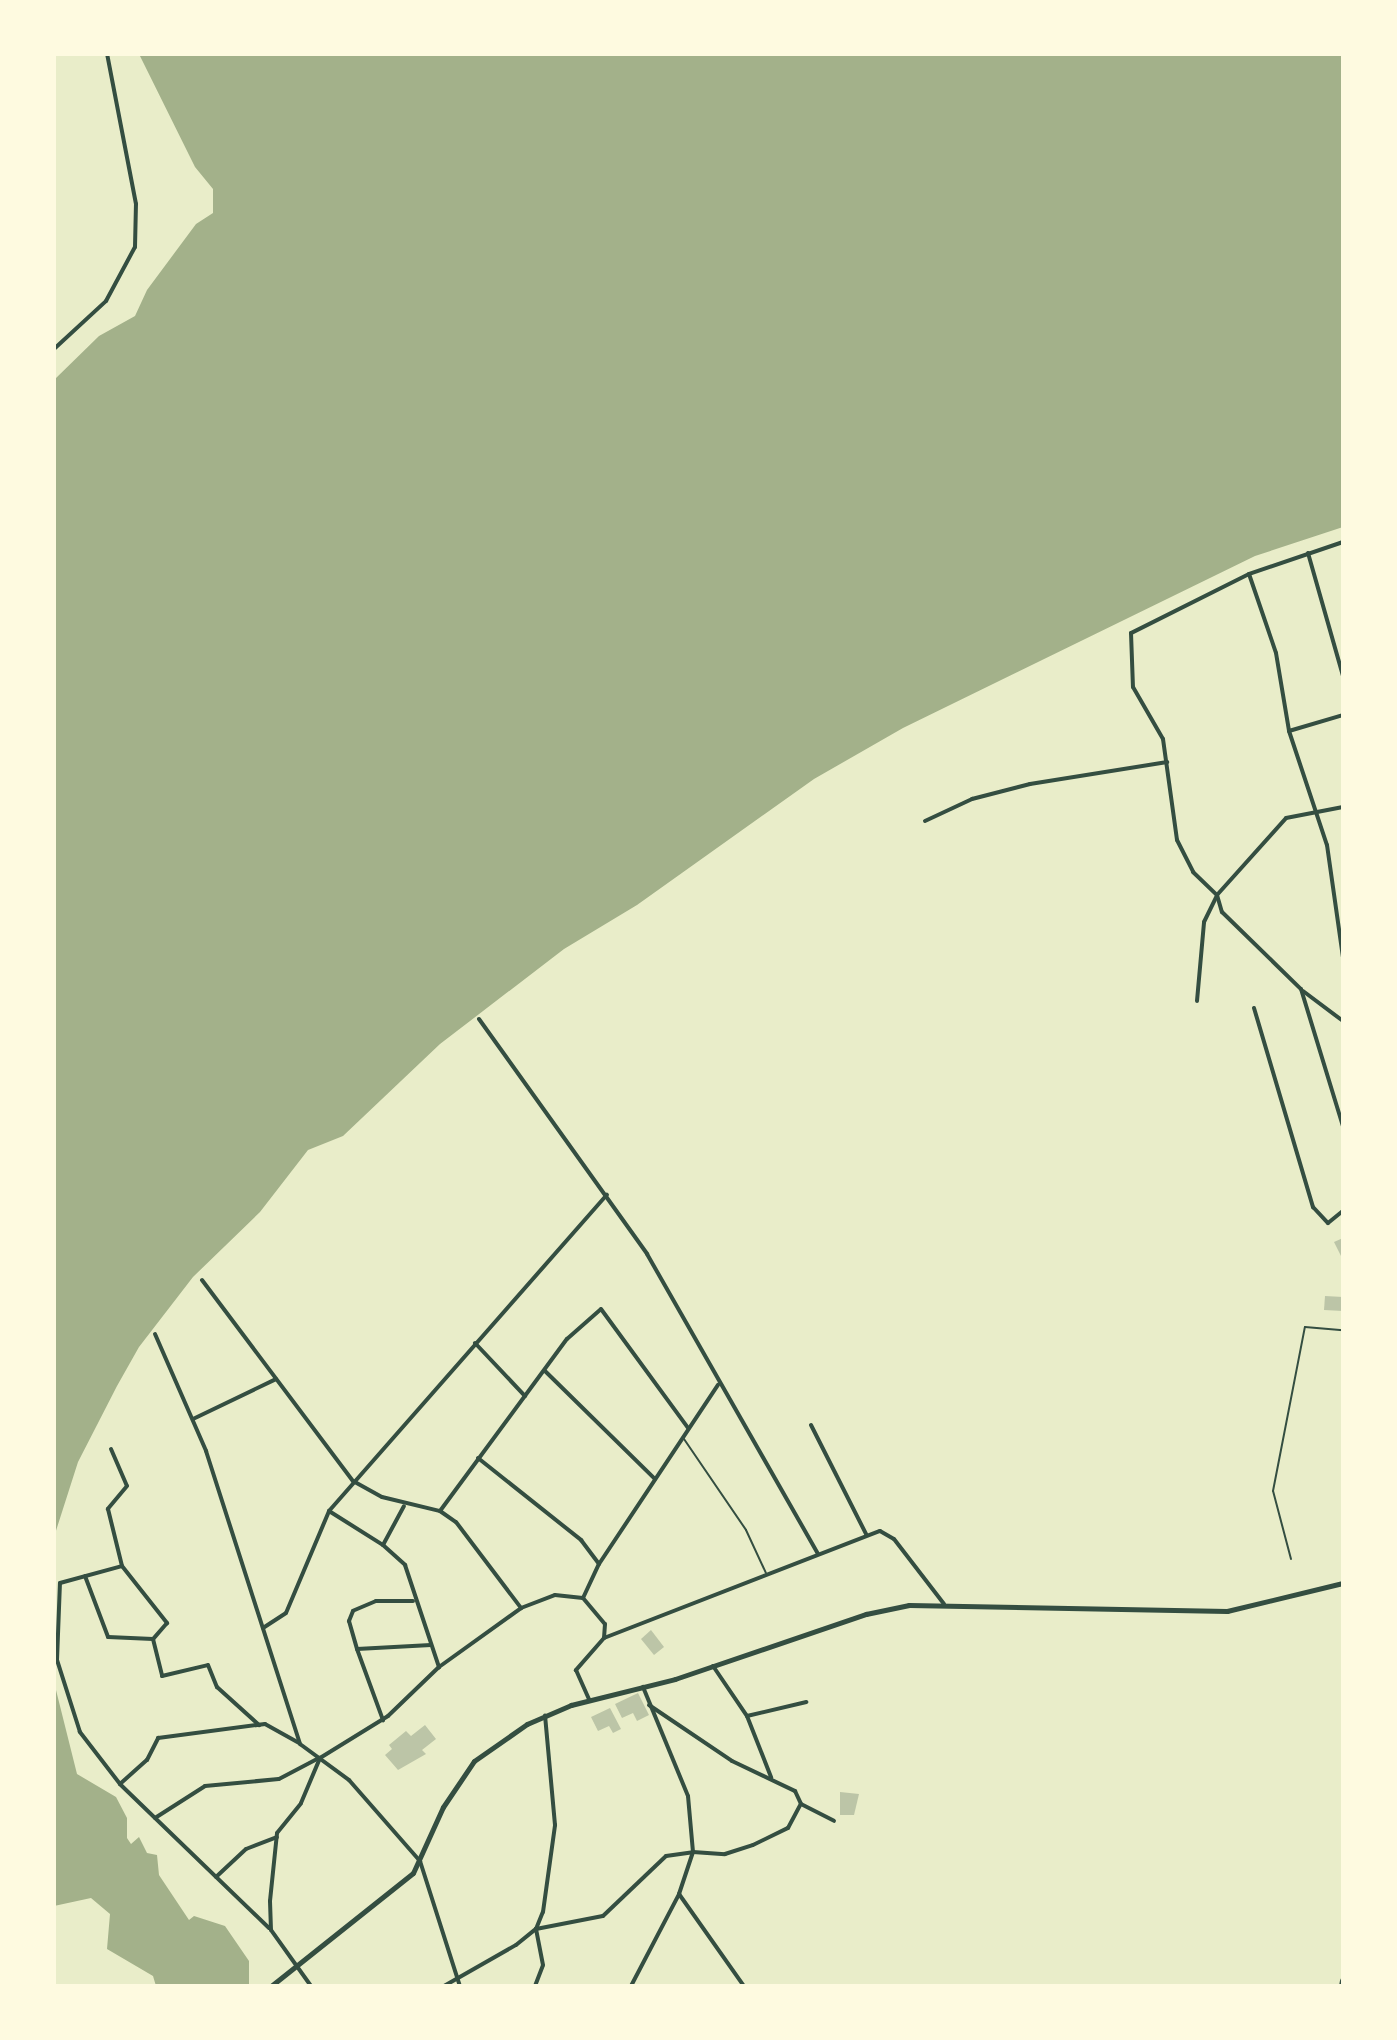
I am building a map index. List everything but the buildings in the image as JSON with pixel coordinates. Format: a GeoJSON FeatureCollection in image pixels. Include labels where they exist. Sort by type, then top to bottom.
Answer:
{"type":"FeatureCollection","features":[{"type":"Feature","properties":{"kind":"street"},"geometry":{"type":"LineString","coordinates":[[54,349],[106,301],[135,247],[136,204],[107,54]]}},
{"type":"Feature","properties":{"kind":"street"},"geometry":{"type":"LineString","coordinates":[[1343,542],[1249,574],[1131,633],[1133,687],[1163,739],[1177,840],[1193,872],[1217,895],[1222,912],[1301,989],[1343,1021]]}},
{"type":"Feature","properties":{"kind":"street"},"geometry":{"type":"LineString","coordinates":[[1308,553],[1343,676]]}},
{"type":"Feature","properties":{"kind":"street"},"geometry":{"type":"LineString","coordinates":[[1249,574],[1276,653],[1289,731],[1327,845],[1343,958]]}},
{"type":"Feature","properties":{"kind":"street"},"geometry":{"type":"LineString","coordinates":[[1289,731],[1343,715]]}},
{"type":"Feature","properties":{"kind":"street"},"geometry":{"type":"LineString","coordinates":[[925,821],[972,799],[1030,784],[1167,762]]}},
{"type":"Feature","properties":{"kind":"street"},"geometry":{"type":"LineString","coordinates":[[1197,1001],[1204,922],[1217,895],[1286,818],[1343,807]]}},
{"type":"Feature","properties":{"kind":"street"},"geometry":{"type":"LineString","coordinates":[[1301,989],[1343,1126]]}},
{"type":"Feature","properties":{"kind":"street"},"geometry":{"type":"LineString","coordinates":[[1254,1008],[1313,1207],[1328,1223],[1343,1211]]}},
{"type":"Feature","properties":{"kind":"street"},"geometry":{"type":"LineString","coordinates":[[479,1019],[647,1254],[718,1385],[754,1435],[818,1554]]}},
{"type":"Feature","properties":{"kind":"street"},"geometry":{"type":"LineString","coordinates":[[263,1628],[286,1613],[329,1511],[607,1195]]}},
{"type":"Feature","properties":{"kind":"street"},"geometry":{"type":"LineString","coordinates":[[202,1280],[353,1481],[404,1506],[440,1511],[492,1565],[521,1608]]}},
{"type":"Feature","properties":{"kind":"street"},"geometry":{"type":"LineString","coordinates":[[440,1511],[567,1339],[601,1309],[688,1428]]}},
{"type":"Feature","properties":{"kind":"street"},"geometry":{"type":"LineString","coordinates":[[155,1334],[193,1419],[300,1744]]}},
{"type":"Feature","properties":{"kind":"street"},"geometry":{"type":"LineString","coordinates":[[475,1343],[525,1396]]}},
{"type":"Feature","properties":{"kind":"street"},"geometry":{"type":"LineString","coordinates":[[545,1371],[655,1479]]}},
{"type":"Feature","properties":{"kind":"street"},"geometry":{"type":"LineString","coordinates":[[193,1419],[276,1379]]}},
{"type":"Feature","properties":{"kind":"street"},"geometry":{"type":"LineString","coordinates":[[583,1598],[599,1564],[718,1385]]}},
{"type":"Feature","properties":{"kind":"street"},"geometry":{"type":"LineString","coordinates":[[811,1425],[866,1534]]}},
{"type":"Feature","properties":{"kind":"street"},"geometry":{"type":"LineString","coordinates":[[111,1449],[127,1486],[108,1509],[122,1566],[167,1623],[153,1639]]}},
{"type":"Feature","properties":{"kind":"street"},"geometry":{"type":"LineString","coordinates":[[478,1457],[581,1540],[599,1564]]}},
{"type":"Feature","properties":{"kind":"street"},"geometry":{"type":"LineString","coordinates":[[383,1545],[404,1506]]}},
{"type":"Feature","properties":{"kind":"street"},"geometry":{"type":"LineString","coordinates":[[329,1511],[383,1545],[405,1565],[413,1601],[439,1667]]}},
{"type":"Feature","properties":{"kind":"street"},"geometry":{"type":"LineString","coordinates":[[589,1699],[576,1670],[604,1638],[866,1534],[887,1533],[944,1604]]}},
{"type":"Feature","properties":{"kind":"street"},"geometry":{"type":"LineString","coordinates":[[122,1566],[60,1583],[57,1660],[80,1732],[120,1784],[271,1930],[311,1986]]}},
{"type":"Feature","properties":{"kind":"street"},"geometry":{"type":"LineString","coordinates":[[85,1576],[108,1637],[153,1639]]}},
{"type":"Feature","properties":{"kind":"street"},"geometry":{"type":"LineString","coordinates":[[271,1986],[390,1893],[420,1861],[460,1776],[492,1746],[545,1715],[589,1699],[712,1665],[866,1614],[944,1604],[1227,1611],[1343,1583]]}},
{"type":"Feature","properties":{"kind":"street"},"geometry":{"type":"LineString","coordinates":[[155,1818],[205,1786],[279,1779],[320,1758],[383,1720],[439,1667],[521,1608],[555,1595],[583,1598],[600,1613],[604,1638]]}},
{"type":"Feature","properties":{"kind":"street"},"geometry":{"type":"LineString","coordinates":[[383,1720],[349,1621],[353,1611],[376,1601],[413,1601]]}},
{"type":"Feature","properties":{"kind":"street"},"geometry":{"type":"LineString","coordinates":[[153,1639],[162,1676],[208,1665],[217,1687],[259,1725],[300,1744],[349,1780],[420,1861],[460,1986]]}},
{"type":"Feature","properties":{"kind":"street"},"geometry":{"type":"LineString","coordinates":[[357,1649],[431,1645]]}},
{"type":"Feature","properties":{"kind":"street"},"geometry":{"type":"LineString","coordinates":[[712,1665],[747,1716],[771,1777]]}},
{"type":"Feature","properties":{"kind":"street"},"geometry":{"type":"LineString","coordinates":[[631,1986],[679,1894],[693,1852],[688,1796],[642,1685]]}},
{"type":"Feature","properties":{"kind":"street"},"geometry":{"type":"LineString","coordinates":[[747,1716],[806,1702]]}},
{"type":"Feature","properties":{"kind":"street"},"geometry":{"type":"LineString","coordinates":[[649,1705],[732,1761],[795,1791],[801,1804],[834,1821]]}},
{"type":"Feature","properties":{"kind":"street"},"geometry":{"type":"LineString","coordinates":[[535,1986],[543,1965],[536,1929],[554,1857],[555,1783],[545,1715]]}},
{"type":"Feature","properties":{"kind":"street"},"geometry":{"type":"LineString","coordinates":[[120,1784],[147,1760],[158,1738],[259,1725]]}},
{"type":"Feature","properties":{"kind":"street"},"geometry":{"type":"LineString","coordinates":[[271,1930],[277,1837],[301,1803],[320,1758]]}},
{"type":"Feature","properties":{"kind":"street"},"geometry":{"type":"LineString","coordinates":[[444,1986],[536,1929],[603,1916],[666,1856],[693,1852],[725,1854],[788,1828],[801,1804]]}},
{"type":"Feature","properties":{"kind":"street"},"geometry":{"type":"LineString","coordinates":[[216,1877],[246,1849],[277,1837]]}},
{"type":"Feature","properties":{"kind":"street"},"geometry":{"type":"LineString","coordinates":[[679,1894],[744,1986]]}},
{"type":"Feature","properties":{"kind":"lane"},"geometry":{"type":"LineString","coordinates":[[1291,1559],[1273,1491],[1305,1327],[1343,1330]]}},
{"type":"Feature","properties":{"kind":"lane"},"geometry":{"type":"LineString","coordinates":[[683,1437],[746,1530],[766,1574]]}},
{"type":"Feature","properties":{"kind":"shaded area"},"geometry":{"type":"Polygon","coordinates":[[[139,54],[1343,54],[1343,527],[1255,556],[903,728],[814,779],[637,905],[564,949],[440,1044],[343,1136],[308,1150],[260,1212],[193,1277],[139,1347],[117,1386],[78,1462],[54,1537],[54,380],[99,336],[135,316],[147,290],[196,224],[213,213],[213,189],[195,167],[139,54]]]}},
{"type":"Feature","properties":{"kind":"shaded area"},"geometry":{"type":"Polygon","coordinates":[[[54,1682],[77,1774],[116,1797],[127,1818],[127,1838],[131,1844],[139,1837],[147,1853],[157,1855],[159,1875],[189,1920],[194,1916],[225,1926],[249,1961],[249,1986],[156,1986],[153,1976],[107,1949],[110,1914],[91,1898],[54,1906],[54,1682]]]}}]}
